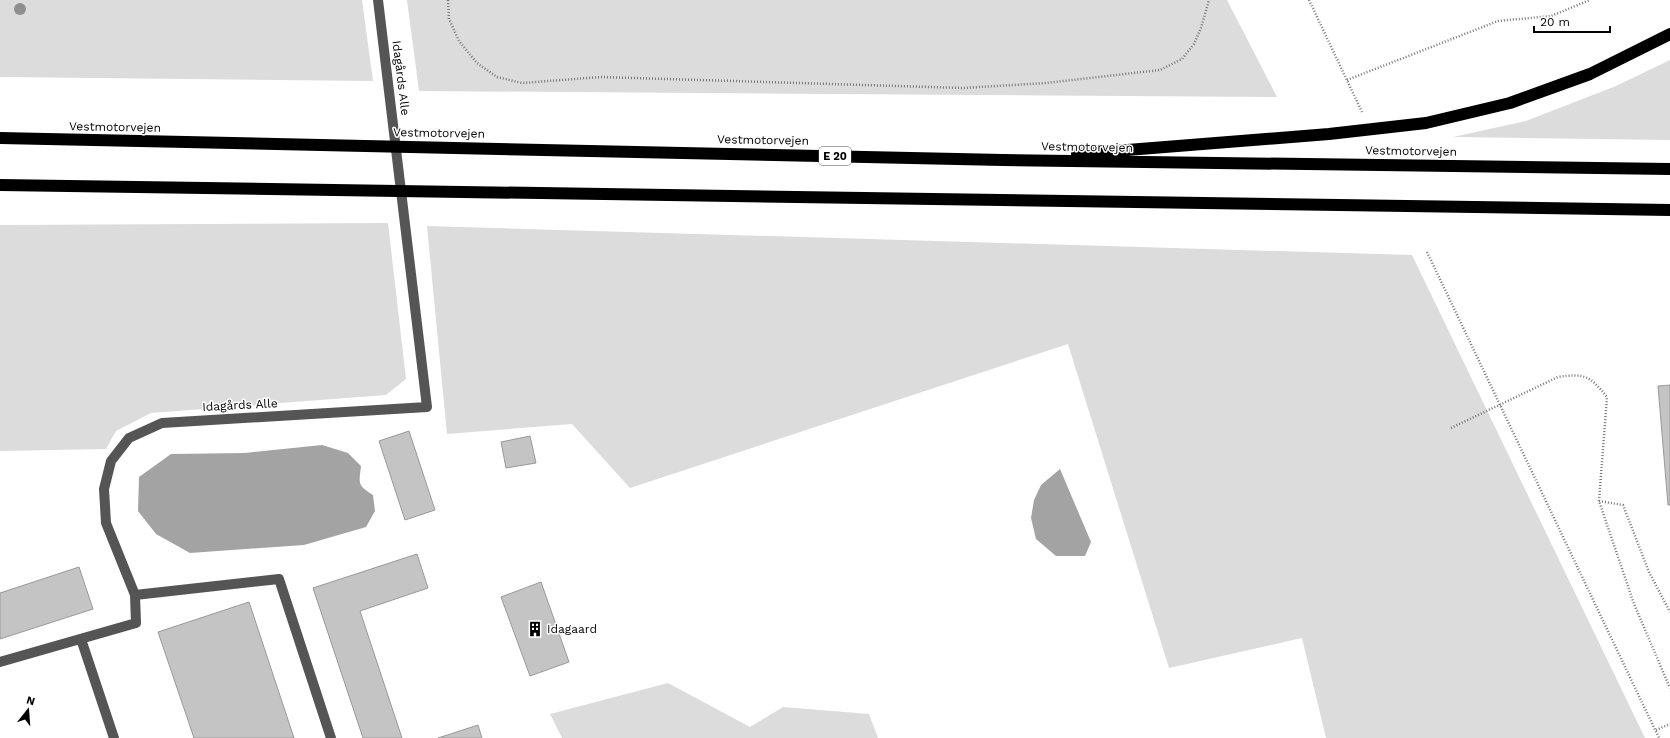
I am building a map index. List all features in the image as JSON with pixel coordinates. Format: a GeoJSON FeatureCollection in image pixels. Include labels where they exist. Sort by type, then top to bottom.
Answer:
{"type":"FeatureCollection","features":[{"type":"Feature","properties":{"kind":"highway"},"geometry":{"type":"LineString","coordinates":[[1004,160],[1329,134],[1426,123],[1510,103],[1583,76],[1670,34]]}},
{"type":"Feature","properties":{"kind":"highway","name":"Vestmotorvejen"},"geometry":{"type":"LineString","coordinates":[[0,138],[1004,160],[1670,169]]}},
{"type":"Feature","properties":{"kind":"highway"},"geometry":{"type":"LineString","coordinates":[[0,185],[1670,210]]}},
{"type":"Feature","properties":{"kind":"street","name":"Idagårds Alle"},"geometry":{"type":"LineString","coordinates":[[135,595],[106,523],[104,489],[111,461],[129,438],[162,423],[427,407],[378,0]]}},
{"type":"Feature","properties":{"kind":"street"},"geometry":{"type":"LineString","coordinates":[[0,662],[136,623],[135,595],[279,579],[330,738]]}},
{"type":"Feature","properties":{"kind":"street"},"geometry":{"type":"LineString","coordinates":[[81,639],[114,738]]}},
{"type":"Feature","properties":{"kind":"path"},"geometry":{"type":"LineString","coordinates":[[448,0],[449,19],[459,41],[477,63],[497,77],[522,83],[601,77],[963,88],[1046,83],[1160,70],[1182,59],[1194,44],[1201,28],[1209,0]]}},
{"type":"Feature","properties":{"kind":"path"},"geometry":{"type":"LineString","coordinates":[[1309,0],[1362,112]]}},
{"type":"Feature","properties":{"kind":"path"},"geometry":{"type":"LineString","coordinates":[[1347,80],[1498,21],[1551,16],[1590,0]]}},
{"type":"Feature","properties":{"kind":"path"},"geometry":{"type":"LineString","coordinates":[[1427,252],[1659,738]]}},
{"type":"Feature","properties":{"kind":"path"},"geometry":{"type":"LineString","coordinates":[[1452,428],[1558,377],[1584,375],[1597,384],[1607,397],[1599,501],[1634,604],[1670,688]]}},
{"type":"Feature","properties":{"kind":"path"},"geometry":{"type":"LineString","coordinates":[[1599,501],[1623,505],[1649,572],[1670,612]]}},
{"type":"Feature","properties":{"kind":"path"},"geometry":{"type":"LineString","coordinates":[[1656,730],[1670,724]]}},
{"type":"Feature","properties":{"kind":"shaded area"},"geometry":{"type":"Polygon","coordinates":[[[0,0],[362,0],[373,81],[0,77],[0,0]]]}},
{"type":"Feature","properties":{"kind":"shaded area"},"geometry":{"type":"Polygon","coordinates":[[[407,0],[1227,0],[1277,97],[419,91],[407,0]]]}},
{"type":"Feature","properties":{"kind":"shaded area"},"geometry":{"type":"Polygon","coordinates":[[[1670,60],[1670,140],[1453,137],[1526,121],[1616,86],[1670,60]]]}},
{"type":"Feature","properties":{"kind":"shaded area"},"geometry":{"type":"Polygon","coordinates":[[[388,223],[406,379],[386,395],[151,413],[116,431],[106,449],[0,451],[0,225],[388,223]]]}},
{"type":"Feature","properties":{"kind":"shaded area"},"geometry":{"type":"Polygon","coordinates":[[[427,226],[1412,255],[1645,738],[1326,738],[1302,638],[1169,668],[1068,344],[630,488],[572,424],[447,434],[427,226]]]}},
{"type":"Feature","properties":{"kind":"shaded area"},"geometry":{"type":"Polygon","coordinates":[[[322,445],[348,453],[361,466],[360,484],[364,489],[373,495],[375,511],[366,527],[304,545],[190,553],[156,534],[138,511],[139,477],[171,454],[245,453],[322,445]]]}},
{"type":"Feature","properties":{"kind":"shaded area"},"geometry":{"type":"Polygon","coordinates":[[[1060,469],[1091,542],[1085,556],[1056,556],[1036,539],[1031,518],[1034,500],[1041,485],[1060,469]]]}},
{"type":"Feature","properties":{"kind":"shaded area"},"geometry":{"type":"Polygon","coordinates":[[[668,683],[750,727],[783,707],[869,714],[878,738],[562,738],[550,714],[668,683]]]}},
{"type":"Feature","properties":{"kind":"building"},"geometry":{"type":"Polygon","coordinates":[[[1670,385],[1670,505],[1668,505],[1658,386],[1670,385]]]}},
{"type":"Feature","properties":{"kind":"building"},"geometry":{"type":"Polygon","coordinates":[[[409,431],[435,510],[405,520],[379,441],[409,431]]]}},
{"type":"Feature","properties":{"kind":"building"},"geometry":{"type":"Polygon","coordinates":[[[530,436],[536,463],[506,468],[501,442],[530,436]]]}},
{"type":"Feature","properties":{"kind":"building"},"geometry":{"type":"Polygon","coordinates":[[[417,554],[428,588],[360,611],[402,738],[363,738],[313,588],[417,554]]]}},
{"type":"Feature","properties":{"kind":"building"},"geometry":{"type":"Polygon","coordinates":[[[79,567],[93,609],[0,639],[0,593],[79,567]]]}},
{"type":"Feature","properties":{"kind":"building","name":"Idagaard"},"geometry":{"type":"Polygon","coordinates":[[[541,582],[569,662],[530,676],[501,597],[541,582]]]}},
{"type":"Feature","properties":{"kind":"building"},"geometry":{"type":"Polygon","coordinates":[[[249,602],[294,738],[194,738],[158,632],[249,602]]]}},
{"type":"Feature","properties":{"kind":"building"},"geometry":{"type":"Polygon","coordinates":[[[478,725],[482,738],[438,738],[478,725]]]}},
{"type":"Feature","properties":{"kind":"place","name":"Idagaard"},"geometry":{"type":"Point","coordinates":[535,629]}}]}
